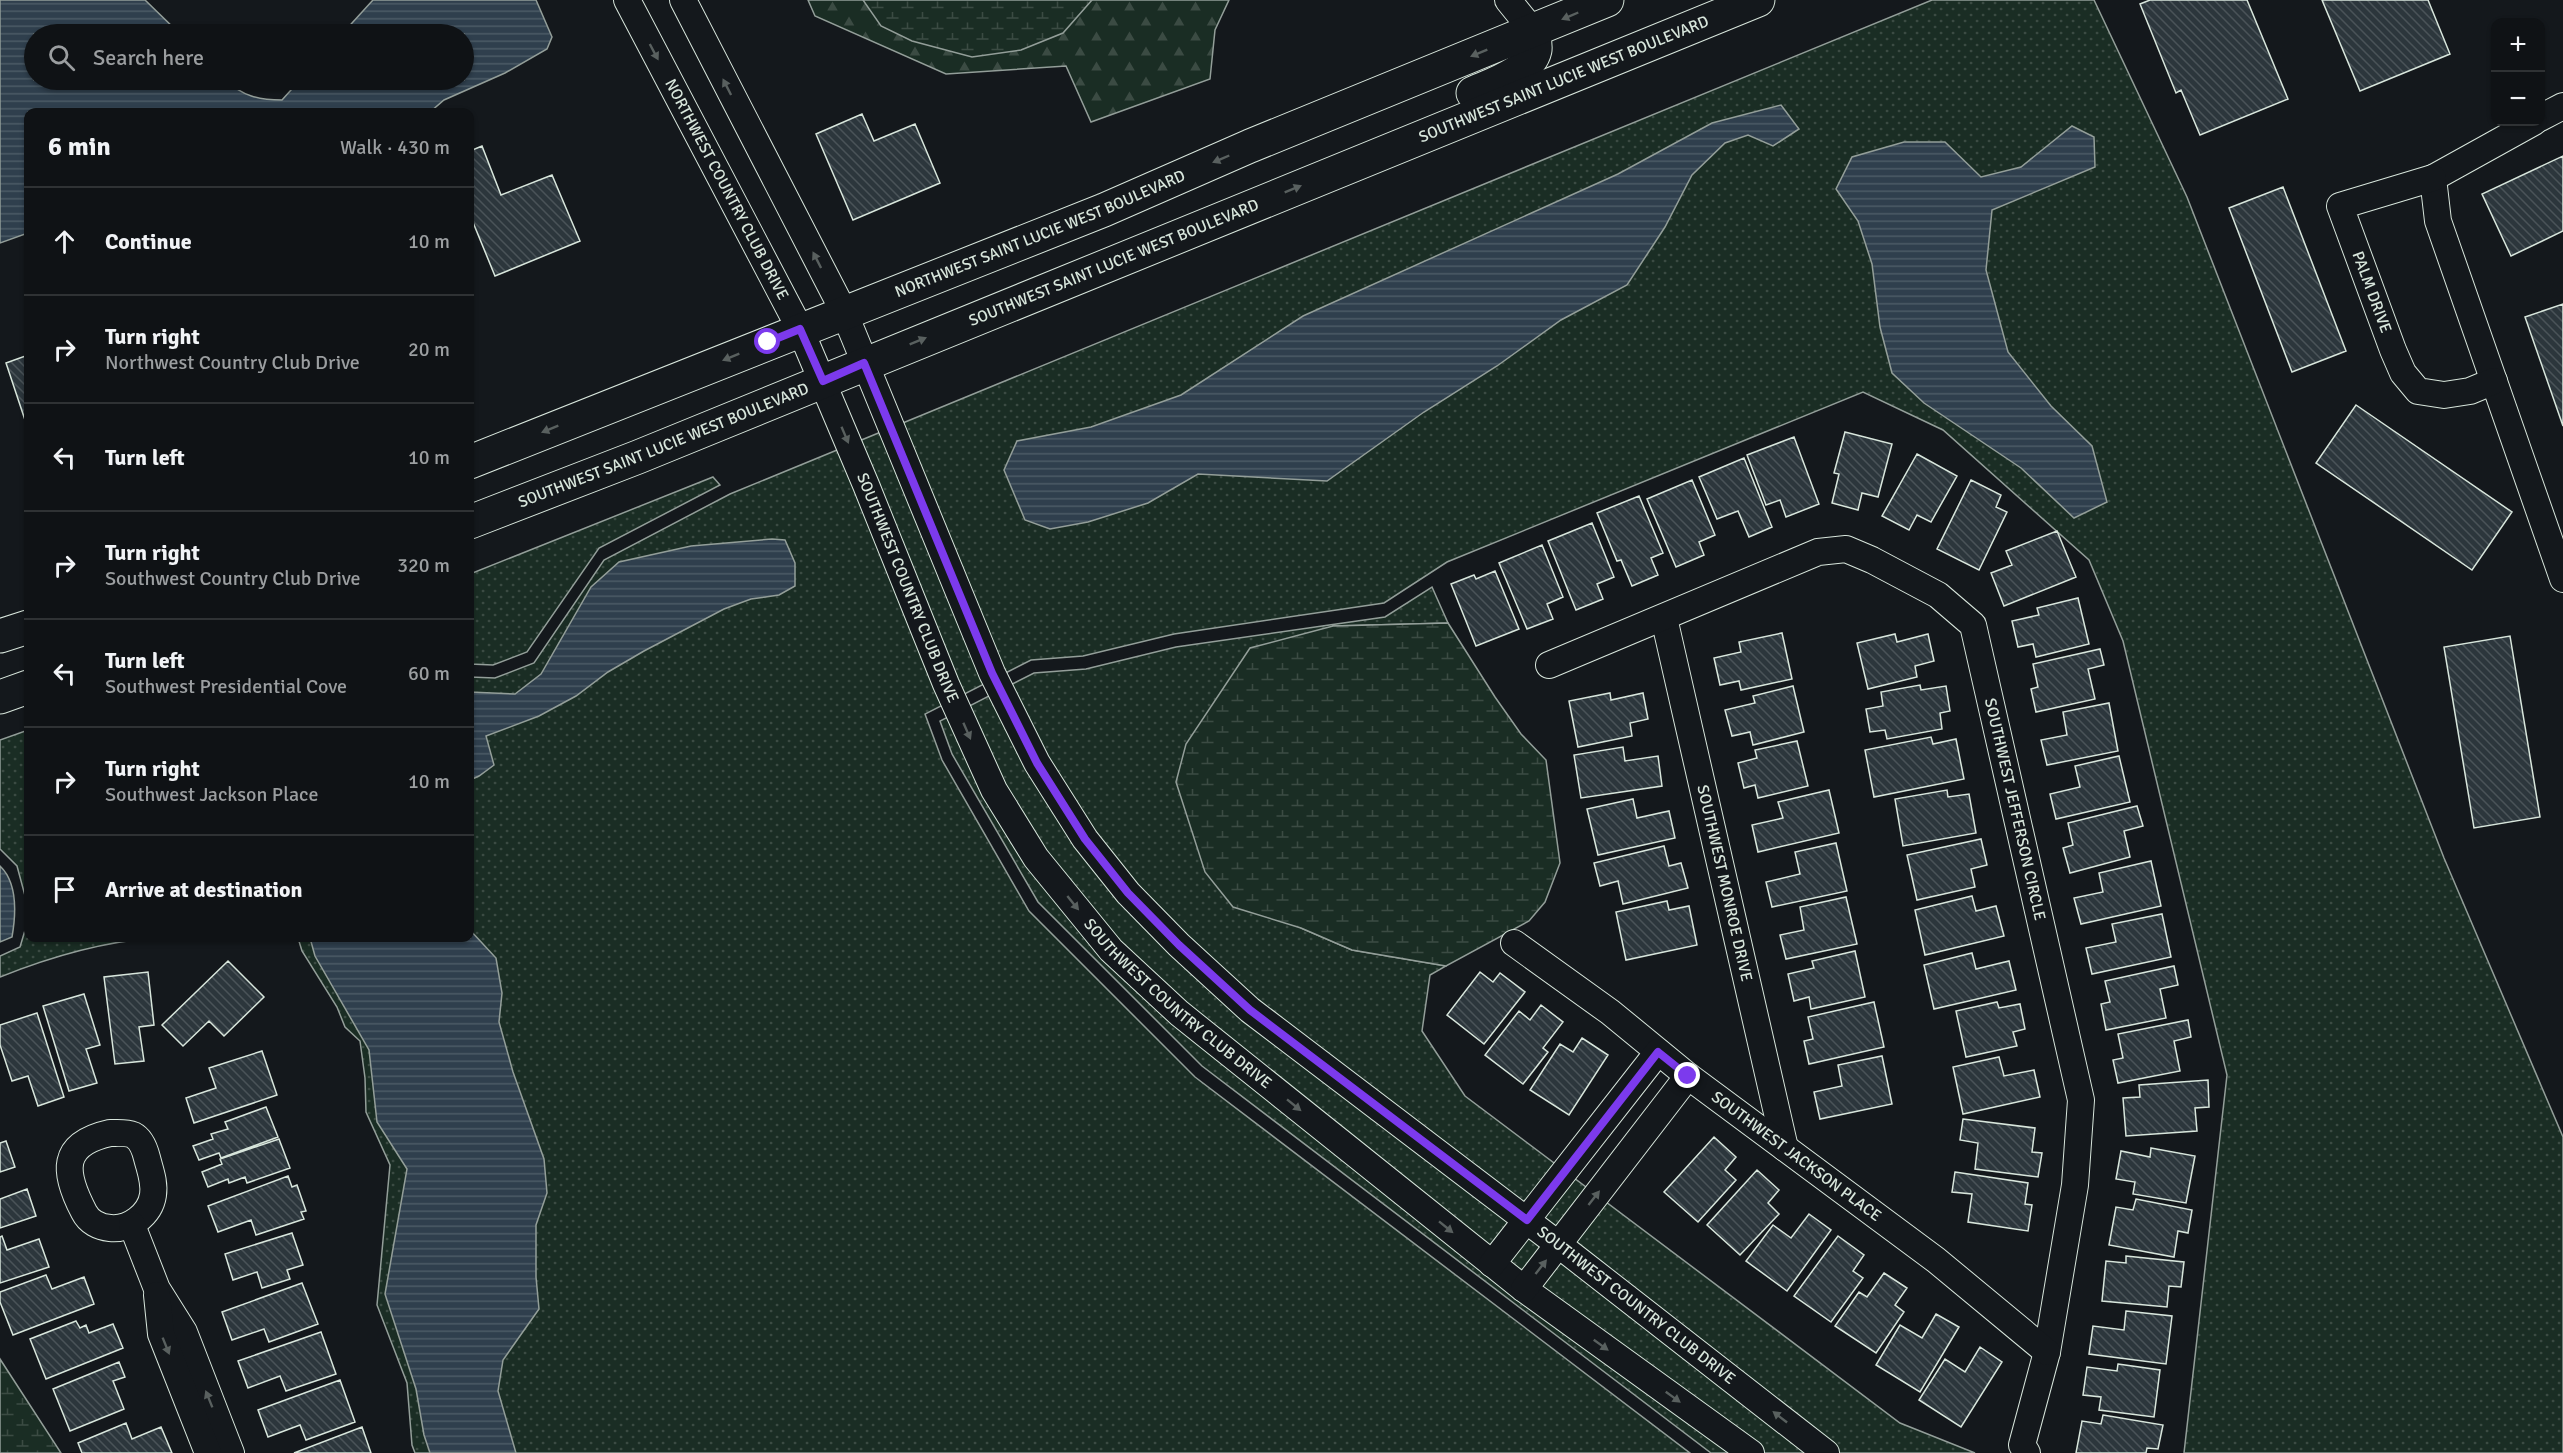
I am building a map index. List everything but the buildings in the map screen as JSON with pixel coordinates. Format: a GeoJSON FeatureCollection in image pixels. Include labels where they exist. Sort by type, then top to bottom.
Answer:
{"type":"FeatureCollection","features":[{"type":"Feature","properties":{"kind":"main road","name":"NORTHWEST SAINT LUCIE WEST BOULEVARD"},"geometry":{"type":"LineString","coordinates":[[474,460],[1104,210],[1534,16],[1607,0]]}},
{"type":"Feature","properties":{"kind":"main road","name":"SOUTHWEST SAINT LUCIE WEST BOULEVARD"},"geometry":{"type":"LineString","coordinates":[[474,520],[638,457],[1758,0]]}},
{"type":"Feature","properties":{"kind":"main road"},"geometry":{"type":"LineString","coordinates":[[1343,169],[1398,125],[1512,76],[1531,59],[1535,49],[1534,16]]}},
{"type":"Feature","properties":{"kind":"main road"},"geometry":{"type":"LineString","coordinates":[[0,636],[24,628]]}},
{"type":"Feature","properties":{"kind":"main road"},"geometry":{"type":"LineString","coordinates":[[0,697],[24,688]]}},
{"type":"Feature","properties":{"kind":"street","name":"NORTHWEST COUNTRY CLUB DRIVE"},"geometry":{"type":"LineString","coordinates":[[627,0],[800,329],[823,381]]}},
{"type":"Feature","properties":{"kind":"street"},"geometry":{"type":"LineString","coordinates":[[683,0],[844,312],[864,363]]}},
{"type":"Feature","properties":{"kind":"street"},"geometry":{"type":"LineString","coordinates":[[1508,0],[1534,16]]}},
{"type":"Feature","properties":{"kind":"street"},"geometry":{"type":"LineString","coordinates":[[2545,116],[2563,106]]}},
{"type":"Feature","properties":{"kind":"street","name":"PALM DRIVE"},"geometry":{"type":"LineString","coordinates":[[2494,381],[2470,392],[2444,395],[2418,391],[2403,373],[2393,350],[2340,206],[2433,178],[2527,126]]}},
{"type":"Feature","properties":{"kind":"street"},"geometry":{"type":"LineString","coordinates":[[2433,178],[2438,221],[2563,579]]}},
{"type":"Feature","properties":{"kind":"street","name":"SOUTHWEST COUNTRY CLUB DRIVE"},"geometry":{"type":"LineString","coordinates":[[864,363],[992,673],[1037,763],[1085,839],[1128,893],[1250,1010],[1527,1220],[1826,1453]]}},
{"type":"Feature","properties":{"kind":"street","name":"SOUTHWEST COUNTRY CLUB DRIVE"},"geometry":{"type":"LineString","coordinates":[[823,381],[951,695],[994,790],[1036,858],[1112,950],[1179,1013],[1492,1264],[1750,1453]]}},
{"type":"Feature","properties":{"kind":"street","name":"SOUTHWEST JEFFERSON CIRCLE"},"geometry":{"type":"LineString","coordinates":[[1549,665],[1818,552],[1846,549],[1938,595],[1972,625],[2081,1100],[2075,1185],[2047,1352],[2022,1445],[2027,1453]]}},
{"type":"Feature","properties":{"kind":"street","name":"SOUTHWEST MONROE DRIVE"},"geometry":{"type":"LineString","coordinates":[[1664,618],[1785,1148]]}},
{"type":"Feature","properties":{"kind":"street","name":"SOUTHWEST JACKSON PLACE"},"geometry":{"type":"LineString","coordinates":[[1514,943],[1610,1012],[1688,1076],[1936,1260],[2047,1352]]}},
{"type":"Feature","properties":{"kind":"street"},"geometry":{"type":"LineString","coordinates":[[1492,1264],[1658,1052]]}},
{"type":"Feature","properties":{"kind":"street"},"geometry":{"type":"LineString","coordinates":[[1524,1289],[1688,1076]]}},
{"type":"Feature","properties":{"kind":"street"},"geometry":{"type":"LineString","coordinates":[[132,1225],[157,1289],[184,1332],[231,1453]]}},
{"type":"Feature","properties":{"kind":"street"},"geometry":{"type":"LineString","coordinates":[[157,1289],[161,1335],[208,1453]]}},
{"type":"Feature","properties":{"kind":"green space"},"geometry":{"type":"Polygon","coordinates":[[[808,0],[1229,0],[1215,30],[1210,79],[1091,122],[1066,66],[946,74],[815,16],[808,0]]]}},
{"type":"Feature","properties":{"kind":"green space"},"geometry":{"type":"Polygon","coordinates":[[[863,0],[1092,0],[1063,33],[1021,50],[972,57],[912,41],[881,26],[863,0]]]}},
{"type":"Feature","properties":{"kind":"green space"},"geometry":{"type":"Polygon","coordinates":[[[1932,0],[2094,0],[2187,197],[2444,858],[2563,1137],[2563,1453],[2184,1453],[2227,1075],[2123,641],[2089,560],[1943,430],[1863,392],[1447,562],[1384,603],[1174,634],[1083,656],[1031,660],[925,714],[942,760],[1029,911],[1195,1077],[1690,1453],[415,1453],[412,1445],[407,1383],[377,1305],[390,1165],[366,1112],[365,1078],[360,1041],[345,1027],[337,1007],[302,951],[299,942],[474,942],[474,677],[495,678],[534,663],[604,560],[730,494],[1932,0]]]}},
{"type":"Feature","properties":{"kind":"green space"},"geometry":{"type":"Polygon","coordinates":[[[713,477],[720,485],[599,548],[527,652],[493,665],[474,664],[474,572],[713,477]]]}},
{"type":"Feature","properties":{"kind":"green space"},"geometry":{"type":"Polygon","coordinates":[[[1432,587],[1448,623],[1333,626],[1301,928],[1352,950],[1446,966],[1430,975],[1422,1031],[1465,1096],[1900,1423],[1975,1453],[1711,1453],[1202,1066],[1038,902],[952,754],[940,721],[1034,673],[1086,669],[1176,647],[1385,617],[1432,587]]]}},
{"type":"Feature","properties":{"kind":"green space"},"geometry":{"type":"Polygon","coordinates":[[[1448,623],[1521,734],[1546,760],[1560,863],[1545,902],[1529,921],[1446,966],[1352,950],[1301,928],[1233,907],[1205,872],[1176,782],[1186,744],[1250,648],[1333,626],[1448,623]]]}},
{"type":"Feature","properties":{"kind":"green space"},"geometry":{"type":"Polygon","coordinates":[[[24,731],[24,892],[17,866],[0,849],[0,740],[24,731]]]}},
{"type":"Feature","properties":{"kind":"green space"},"geometry":{"type":"Polygon","coordinates":[[[24,934],[24,942],[121,942],[38,963],[0,977],[0,956],[20,947],[24,934]]]}},
{"type":"Feature","properties":{"kind":"green space"},"geometry":{"type":"Polygon","coordinates":[[[0,1359],[61,1453],[0,1453],[0,1359]]]}},
{"type":"Feature","properties":{"kind":"water"},"geometry":{"type":"Polygon","coordinates":[[[0,0],[145,0],[170,24],[24,24],[24,90],[238,90],[258,98],[282,100],[291,90],[467,90],[444,100],[435,108],[24,108],[24,234],[0,243],[0,0]]]}},
{"type":"Feature","properties":{"kind":"water"},"geometry":{"type":"Polygon","coordinates":[[[373,0],[536,0],[552,37],[547,49],[505,73],[474,87],[474,24],[351,24],[373,0]]]}},
{"type":"Feature","properties":{"kind":"water"},"geometry":{"type":"Polygon","coordinates":[[[1781,105],[1799,129],[1773,146],[1748,135],[1725,143],[1692,175],[1665,227],[1627,285],[1561,320],[1497,366],[1424,412],[1327,481],[1198,474],[1148,503],[1088,522],[1050,529],[1025,520],[1004,470],[1017,441],[1091,427],[1181,395],[1303,316],[1618,174],[1712,123],[1781,105]]]}},
{"type":"Feature","properties":{"kind":"water"},"geometry":{"type":"Polygon","coordinates":[[[2072,126],[2094,137],[2095,167],[1992,210],[1986,270],[2008,352],[2051,406],[2092,446],[2107,502],[2074,518],[2021,468],[1924,403],[1892,373],[1880,327],[1872,264],[1858,221],[1836,189],[1852,157],[1904,142],[1945,142],[1981,177],[2021,167],[2072,126]]]}},
{"type":"Feature","properties":{"kind":"water"},"geometry":{"type":"Polygon","coordinates":[[[772,539],[785,540],[795,563],[795,586],[779,595],[751,599],[724,609],[644,651],[608,672],[576,696],[539,716],[486,736],[494,765],[474,778],[474,692],[515,694],[541,674],[591,587],[619,562],[691,546],[772,539]]]}},
{"type":"Feature","properties":{"kind":"water"},"geometry":{"type":"Polygon","coordinates":[[[0,866],[10,881],[15,909],[12,937],[0,942],[0,866]]]}},
{"type":"Feature","properties":{"kind":"water"},"geometry":{"type":"Polygon","coordinates":[[[474,934],[496,958],[502,993],[499,1022],[513,1072],[544,1159],[547,1193],[536,1225],[536,1277],[539,1309],[503,1360],[498,1391],[516,1453],[430,1453],[424,1435],[416,1389],[385,1294],[407,1169],[377,1122],[369,1050],[315,956],[311,942],[474,942],[474,934]]]}},
{"type":"Feature","properties":{"kind":"route"},"geometry":{"type":"LineString","coordinates":[[768,342],[800,329],[823,381],[864,363],[992,673],[1037,763],[1085,839],[1128,893],[1179,945],[1250,1010],[1527,1220],[1658,1052],[1688,1076]]}}]}
